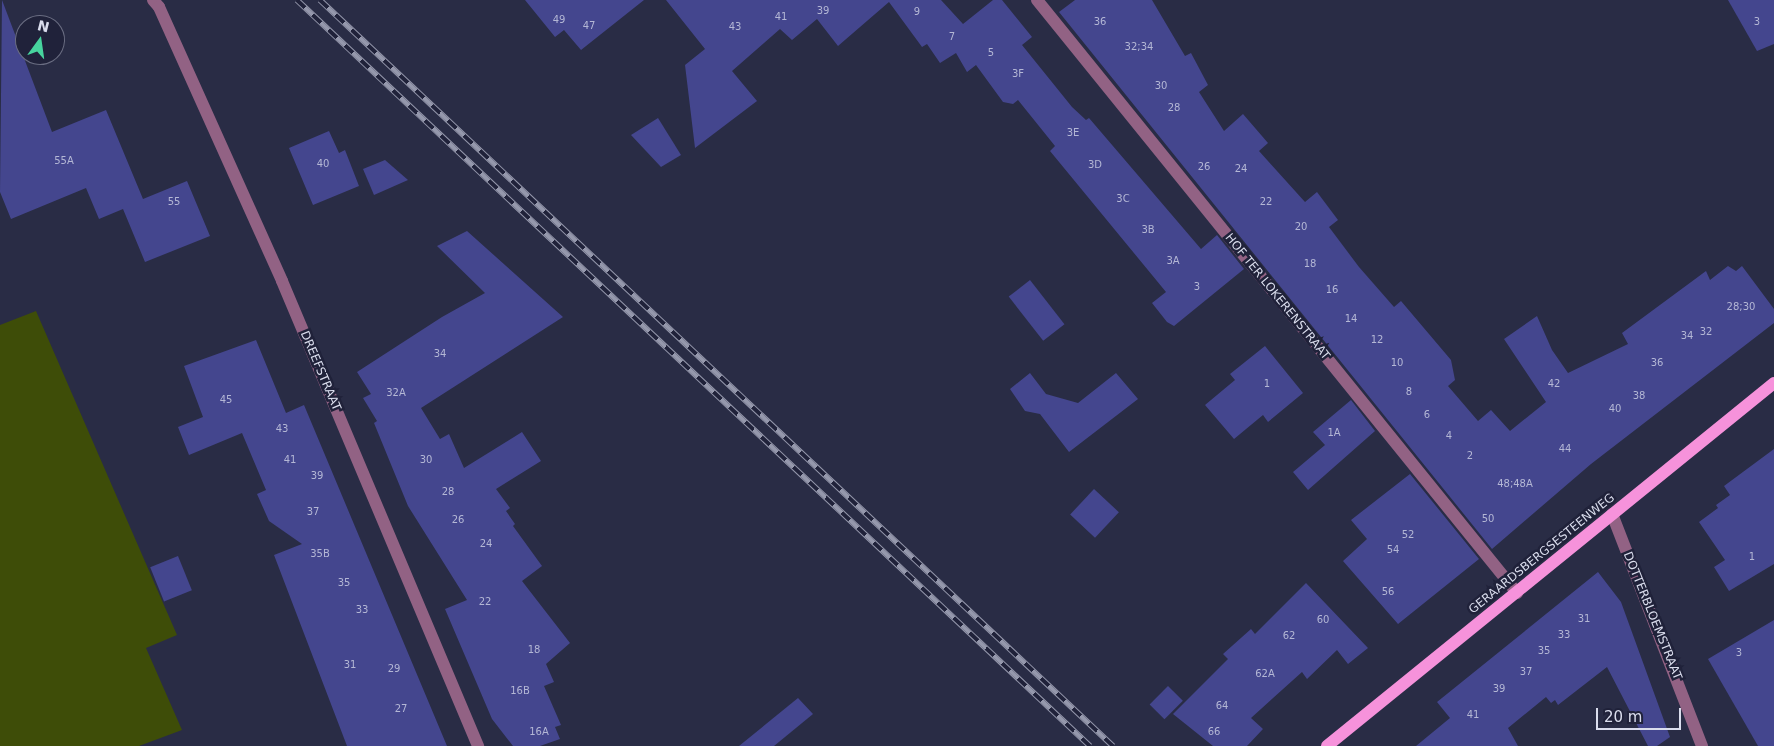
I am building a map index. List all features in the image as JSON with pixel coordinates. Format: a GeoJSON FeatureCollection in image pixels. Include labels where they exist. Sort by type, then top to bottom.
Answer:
{"type":"FeatureCollection","features":[{"type":"Feature","properties":{"kind":"main road","name":"GERAARDSBERGSESTEENWEG"},"geometry":{"type":"LineString","coordinates":[[1327,746],[1774,383]]}},
{"type":"Feature","properties":{"kind":"street","name":"DREEFSTRAAT"},"geometry":{"type":"LineString","coordinates":[[153,0],[159,7],[282,280],[478,746]]}},
{"type":"Feature","properties":{"kind":"street","name":"HOF TER LOKERENSTRAAT"},"geometry":{"type":"LineString","coordinates":[[1037,0],[1517,593]]}},
{"type":"Feature","properties":{"kind":"street","name":"DOTTERBLOEMSTRAAT"},"geometry":{"type":"LineString","coordinates":[[1612,514],[1702,746]]}},
{"type":"Feature","properties":{"kind":"green space"},"geometry":{"type":"Polygon","coordinates":[[[36,311],[177,635],[146,648],[182,730],[139,746],[0,746],[0,325],[36,311]]]}},
{"type":"Feature","properties":{"kind":"building"},"geometry":{"type":"Polygon","coordinates":[[[2,0],[15,34],[15,65],[27,65],[52,132],[106,110],[143,199],[187,181],[210,236],[145,262],[123,209],[99,219],[86,188],[11,219],[0,192],[2,0]]]}},
{"type":"Feature","properties":{"kind":"building"},"geometry":{"type":"Polygon","coordinates":[[[525,0],[644,0],[581,50],[564,30],[555,37],[525,0]]]}},
{"type":"Feature","properties":{"kind":"building"},"geometry":{"type":"Polygon","coordinates":[[[666,0],[941,0],[963,24],[993,0],[1002,0],[1032,37],[1022,45],[1072,107],[1086,120],[1089,118],[1201,249],[1217,235],[1244,269],[1174,326],[1167,322],[1152,303],[1166,292],[1050,151],[1055,146],[1018,100],[1013,104],[1003,102],[976,65],[967,72],[956,53],[940,63],[927,44],[922,47],[889,2],[838,46],[817,19],[792,40],[780,29],[732,71],[757,101],[695,148],[685,65],[705,49],[666,0]]]}},
{"type":"Feature","properties":{"kind":"building"},"geometry":{"type":"Polygon","coordinates":[[[1075,0],[1152,0],[1185,56],[1191,53],[1208,85],[1199,92],[1224,131],[1243,114],[1268,143],[1259,151],[1305,202],[1317,192],[1338,220],[1329,227],[1359,267],[1394,307],[1401,301],[1451,360],[1455,380],[1448,386],[1478,421],[1491,410],[1510,431],[1546,402],[1504,339],[1537,316],[1552,350],[1568,373],[1628,344],[1622,333],[1706,271],[1710,280],[1728,266],[1736,271],[1742,266],[1774,309],[1774,323],[1591,464],[1492,549],[1059,12],[1075,0]]]}},
{"type":"Feature","properties":{"kind":"building"},"geometry":{"type":"Polygon","coordinates":[[[1728,0],[1774,0],[1774,44],[1757,51],[1728,0]]]}},
{"type":"Feature","properties":{"kind":"building"},"geometry":{"type":"Polygon","coordinates":[[[658,118],[681,155],[661,167],[631,135],[658,118]]]}},
{"type":"Feature","properties":{"kind":"building"},"geometry":{"type":"Polygon","coordinates":[[[329,131],[339,153],[345,150],[359,186],[313,205],[289,148],[329,131]]]}},
{"type":"Feature","properties":{"kind":"building"},"geometry":{"type":"Polygon","coordinates":[[[385,160],[408,180],[374,195],[363,169],[385,160]]]}},
{"type":"Feature","properties":{"kind":"building"},"geometry":{"type":"Polygon","coordinates":[[[467,231],[563,317],[421,408],[440,439],[449,434],[464,468],[522,432],[541,461],[496,489],[510,508],[506,511],[515,524],[513,526],[542,566],[522,581],[570,643],[546,664],[554,682],[544,686],[561,725],[555,727],[560,739],[540,746],[513,746],[492,719],[445,609],[467,600],[408,506],[374,423],[377,421],[363,398],[371,394],[357,372],[442,317],[485,293],[437,246],[467,231]]]}},
{"type":"Feature","properties":{"kind":"building"},"geometry":{"type":"Polygon","coordinates":[[[1030,280],[1064,324],[1043,341],[1009,297],[1030,280]]]}},
{"type":"Feature","properties":{"kind":"building"},"geometry":{"type":"Polygon","coordinates":[[[256,340],[286,413],[304,405],[447,746],[347,746],[274,555],[302,544],[269,521],[257,494],[266,490],[242,433],[189,455],[178,427],[203,417],[184,366],[256,340]]]}},
{"type":"Feature","properties":{"kind":"building"},"geometry":{"type":"Polygon","coordinates":[[[1265,346],[1303,393],[1268,422],[1263,415],[1234,439],[1205,405],[1235,380],[1230,374],[1265,346]]]}},
{"type":"Feature","properties":{"kind":"building"},"geometry":{"type":"Polygon","coordinates":[[[1030,373],[1046,394],[1078,403],[1116,373],[1138,399],[1069,452],[1040,414],[1025,411],[1010,389],[1030,373]]]}},
{"type":"Feature","properties":{"kind":"building"},"geometry":{"type":"Polygon","coordinates":[[[1351,400],[1375,431],[1308,490],[1293,472],[1325,445],[1313,432],[1351,400]]]}},
{"type":"Feature","properties":{"kind":"building"},"geometry":{"type":"Polygon","coordinates":[[[1774,449],[1774,564],[1729,591],[1714,567],[1725,560],[1699,522],[1718,508],[1716,505],[1730,495],[1724,486],[1774,449]]]}},
{"type":"Feature","properties":{"kind":"building"},"geometry":{"type":"Polygon","coordinates":[[[1410,474],[1479,559],[1398,624],[1343,561],[1367,539],[1351,520],[1410,474]]]}},
{"type":"Feature","properties":{"kind":"building"},"geometry":{"type":"Polygon","coordinates":[[[1094,489],[1119,512],[1095,538],[1070,515],[1094,489]]]}},
{"type":"Feature","properties":{"kind":"building"},"geometry":{"type":"Polygon","coordinates":[[[178,556],[192,590],[164,602],[150,567],[178,556]]]}},
{"type":"Feature","properties":{"kind":"building"},"geometry":{"type":"Polygon","coordinates":[[[1598,572],[1621,602],[1670,737],[1657,746],[1648,746],[1607,667],[1558,705],[1555,700],[1551,703],[1546,697],[1508,728],[1518,746],[1416,746],[1450,718],[1437,702],[1598,572]]]}},
{"type":"Feature","properties":{"kind":"building"},"geometry":{"type":"Polygon","coordinates":[[[1306,583],[1368,648],[1348,664],[1337,650],[1307,679],[1302,672],[1251,718],[1263,729],[1247,746],[1213,746],[1173,714],[1228,659],[1223,654],[1251,629],[1255,634],[1306,583]]]}},
{"type":"Feature","properties":{"kind":"building"},"geometry":{"type":"Polygon","coordinates":[[[1774,620],[1774,746],[1758,746],[1708,659],[1774,620]]]}},
{"type":"Feature","properties":{"kind":"building"},"geometry":{"type":"Polygon","coordinates":[[[1168,686],[1183,701],[1164,719],[1150,704],[1168,686]]]}},
{"type":"Feature","properties":{"kind":"building"},"geometry":{"type":"Polygon","coordinates":[[[798,698],[813,714],[774,746],[739,746],[798,698]]]}},
{"type":"Feature","properties":{"kind":"railway"},"geometry":{"type":"LineString","coordinates":[[297,0],[1090,746]]}},
{"type":"Feature","properties":{"kind":"railway"},"geometry":{"type":"LineString","coordinates":[[320,0],[1113,746]]}}]}
